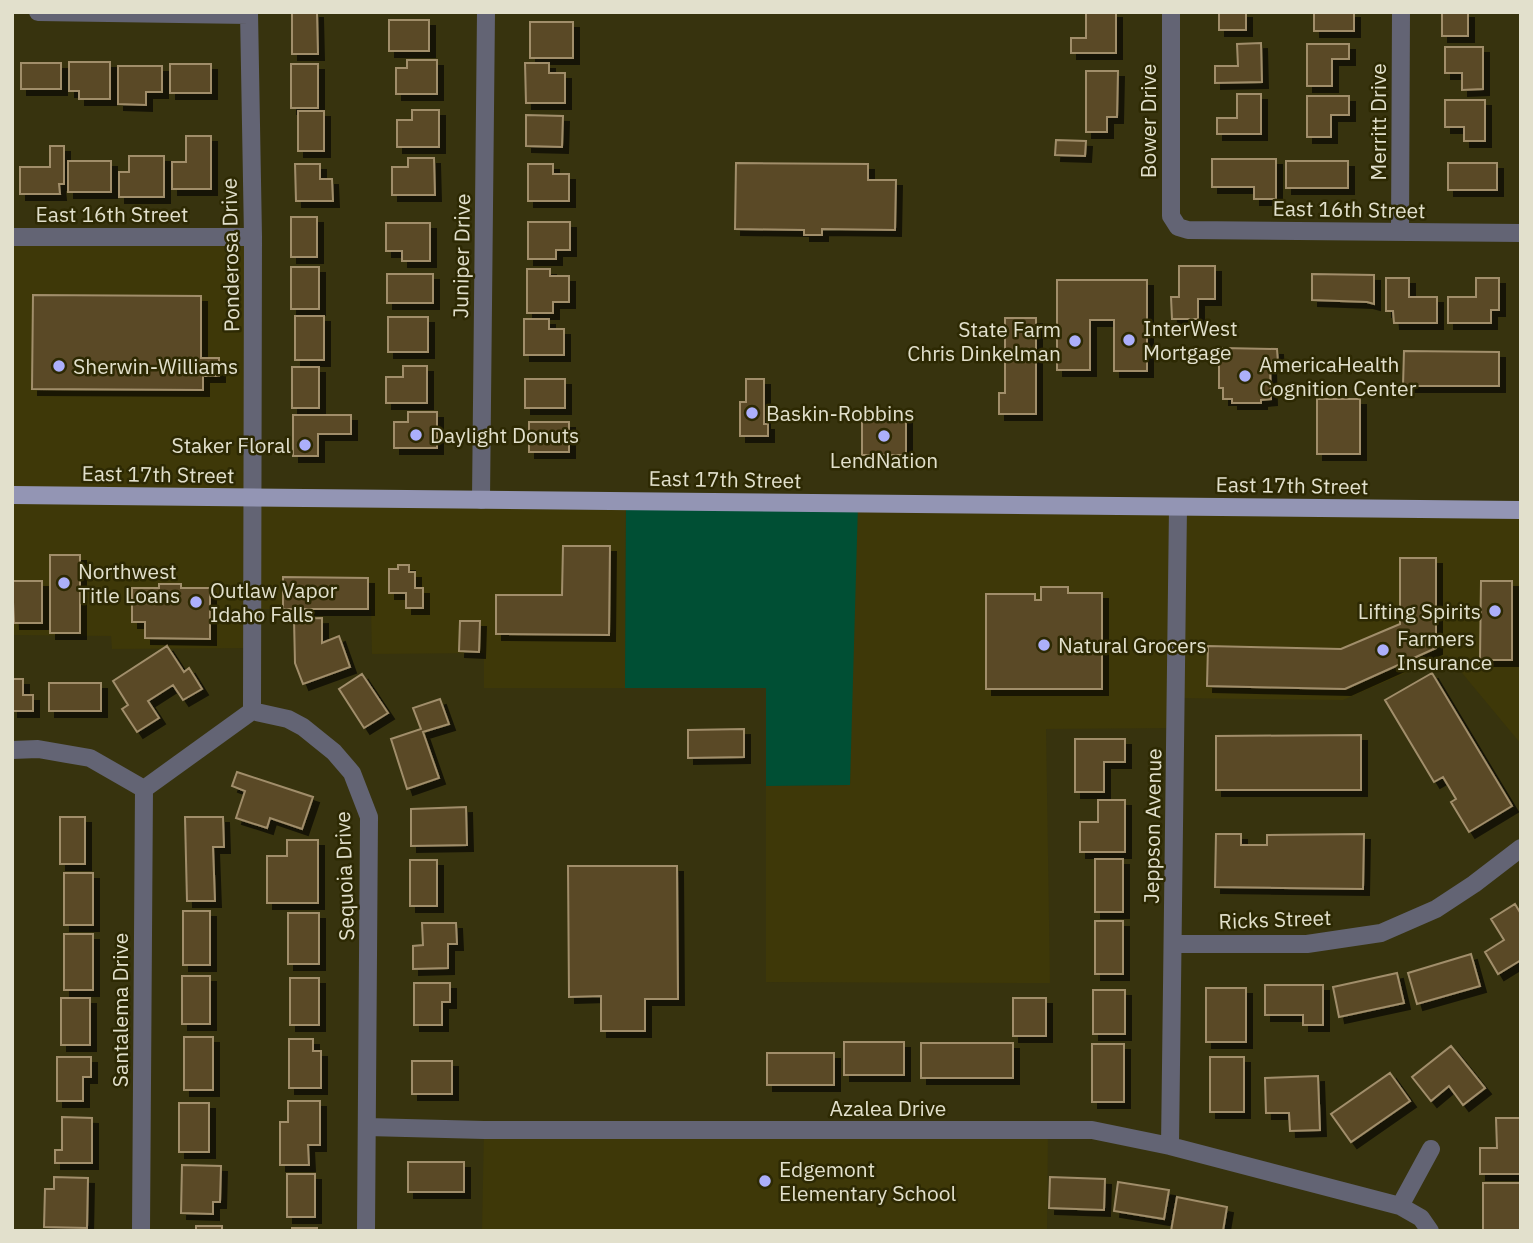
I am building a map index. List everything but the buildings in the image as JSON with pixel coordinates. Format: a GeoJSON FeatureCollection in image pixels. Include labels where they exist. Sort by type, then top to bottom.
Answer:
{"type":"FeatureCollection","features":[{"type":"Feature","properties":{"kind":"main road","name":"East 17th Street"},"geometry":{"type":"LineString","coordinates":[[12,495],[1521,510]]}},
{"type":"Feature","properties":{"kind":"street"},"geometry":{"type":"LineString","coordinates":[[38,12],[249,14]]}},
{"type":"Feature","properties":{"kind":"street","name":"Juniper Drive"},"geometry":{"type":"LineString","coordinates":[[481,500],[486,12]]}},
{"type":"Feature","properties":{"kind":"street","name":"Bower Drive"},"geometry":{"type":"LineString","coordinates":[[1171,12],[1171,216],[1178,227]]}},
{"type":"Feature","properties":{"kind":"street","name":"Merritt Drive"},"geometry":{"type":"LineString","coordinates":[[1400,232],[1401,12]]}},
{"type":"Feature","properties":{"kind":"street","name":"Ponderosa Drive"},"geometry":{"type":"LineString","coordinates":[[249,14],[253,237],[251,498]]}},
{"type":"Feature","properties":{"kind":"street","name":"East 16th Street"},"geometry":{"type":"LineString","coordinates":[[1178,227],[1188,230],[1521,233]]}},
{"type":"Feature","properties":{"kind":"street","name":"East 16th Street"},"geometry":{"type":"LineString","coordinates":[[12,237],[253,237]]}},
{"type":"Feature","properties":{"kind":"street"},"geometry":{"type":"LineString","coordinates":[[12,750],[38,749],[90,758],[144,789],[252,711],[251,498]]}},
{"type":"Feature","properties":{"kind":"street","name":"Jeppson Avenue"},"geometry":{"type":"LineString","coordinates":[[1170,1146],[1178,507]]}},
{"type":"Feature","properties":{"kind":"street","name":"Sequoia Drive"},"geometry":{"type":"LineString","coordinates":[[252,711],[288,719],[324,743],[352,773],[365,800],[369,817],[366,1231]]}},
{"type":"Feature","properties":{"kind":"street","name":"Santalema Drive"},"geometry":{"type":"LineString","coordinates":[[141,1231],[144,789]]}},
{"type":"Feature","properties":{"kind":"street","name":"Ricks Street"},"geometry":{"type":"LineString","coordinates":[[1173,944],[1307,944],[1381,933],[1436,909],[1521,848]]}},
{"type":"Feature","properties":{"kind":"street","name":"Azalea Drive"},"geometry":{"type":"LineString","coordinates":[[366,1127],[484,1130],[1092,1130],[1170,1146],[1401,1206],[1421,1218],[1430,1231]]}},
{"type":"Feature","properties":{"kind":"street"},"geometry":{"type":"LineString","coordinates":[[1401,1206],[1431,1149]]}},
{"type":"Feature","properties":{"kind":"shaded area"},"geometry":{"type":"Polygon","coordinates":[[[12,237],[253,237],[252,498],[626,501],[625,688],[484,688],[484,653],[372,654],[371,609],[252,609],[252,648],[112,649],[111,636],[12,635],[12,237]]]}},
{"type":"Feature","properties":{"kind":"shaded area"},"geometry":{"type":"Polygon","coordinates":[[[852,504],[1521,510],[1521,744],[1447,655],[1343,700],[1176,698],[1175,728],[1046,729],[1050,983],[766,982],[766,786],[850,785],[852,504]]]}},
{"type":"Feature","properties":{"kind":"shaded area","name":"Edgemont Elementary School"},"geometry":{"type":"Polygon","coordinates":[[[484,1130],[1048,1130],[1047,1231],[482,1231],[484,1130]]]}},
{"type":"Feature","properties":{"kind":"green space"},"geometry":{"type":"Polygon","coordinates":[[[626,501],[858,504],[850,785],[766,786],[766,688],[625,688],[626,501]]]}},
{"type":"Feature","properties":{"kind":"place","name":"InterWest Mortgage"},"geometry":{"type":"Point","coordinates":[1129,340]}},
{"type":"Feature","properties":{"kind":"place","name":"State Farm Chris Dinkelman"},"geometry":{"type":"Point","coordinates":[1075,341]}},
{"type":"Feature","properties":{"kind":"place","name":"Sherwin-Williams"},"geometry":{"type":"Point","coordinates":[59,366]}},
{"type":"Feature","properties":{"kind":"place","name":"AmericaHealth Cognition Center"},"geometry":{"type":"Point","coordinates":[1245,376]}},
{"type":"Feature","properties":{"kind":"place","name":"Baskin-Robbins"},"geometry":{"type":"Point","coordinates":[752,413]}},
{"type":"Feature","properties":{"kind":"place","name":"Daylight Donuts"},"geometry":{"type":"Point","coordinates":[416,435]}},
{"type":"Feature","properties":{"kind":"place","name":"LendNation"},"geometry":{"type":"Point","coordinates":[884,436]}},
{"type":"Feature","properties":{"kind":"place","name":"Staker Floral"},"geometry":{"type":"Point","coordinates":[305,445]}},
{"type":"Feature","properties":{"kind":"place","name":"Northwest Title Loans"},"geometry":{"type":"Point","coordinates":[64,583]}},
{"type":"Feature","properties":{"kind":"place","name":"Outlaw Vapor Idaho Falls"},"geometry":{"type":"Point","coordinates":[196,602]}},
{"type":"Feature","properties":{"kind":"place","name":"Lifting Spirits"},"geometry":{"type":"Point","coordinates":[1495,611]}},
{"type":"Feature","properties":{"kind":"place","name":"Natural Grocers"},"geometry":{"type":"Point","coordinates":[1044,645]}},
{"type":"Feature","properties":{"kind":"place","name":"Farmers Insurance"},"geometry":{"type":"Point","coordinates":[1383,650]}},
{"type":"Feature","properties":{"kind":"place","name":"Edgemont Elementary School"},"geometry":{"type":"Point","coordinates":[765,1181]}}]}
